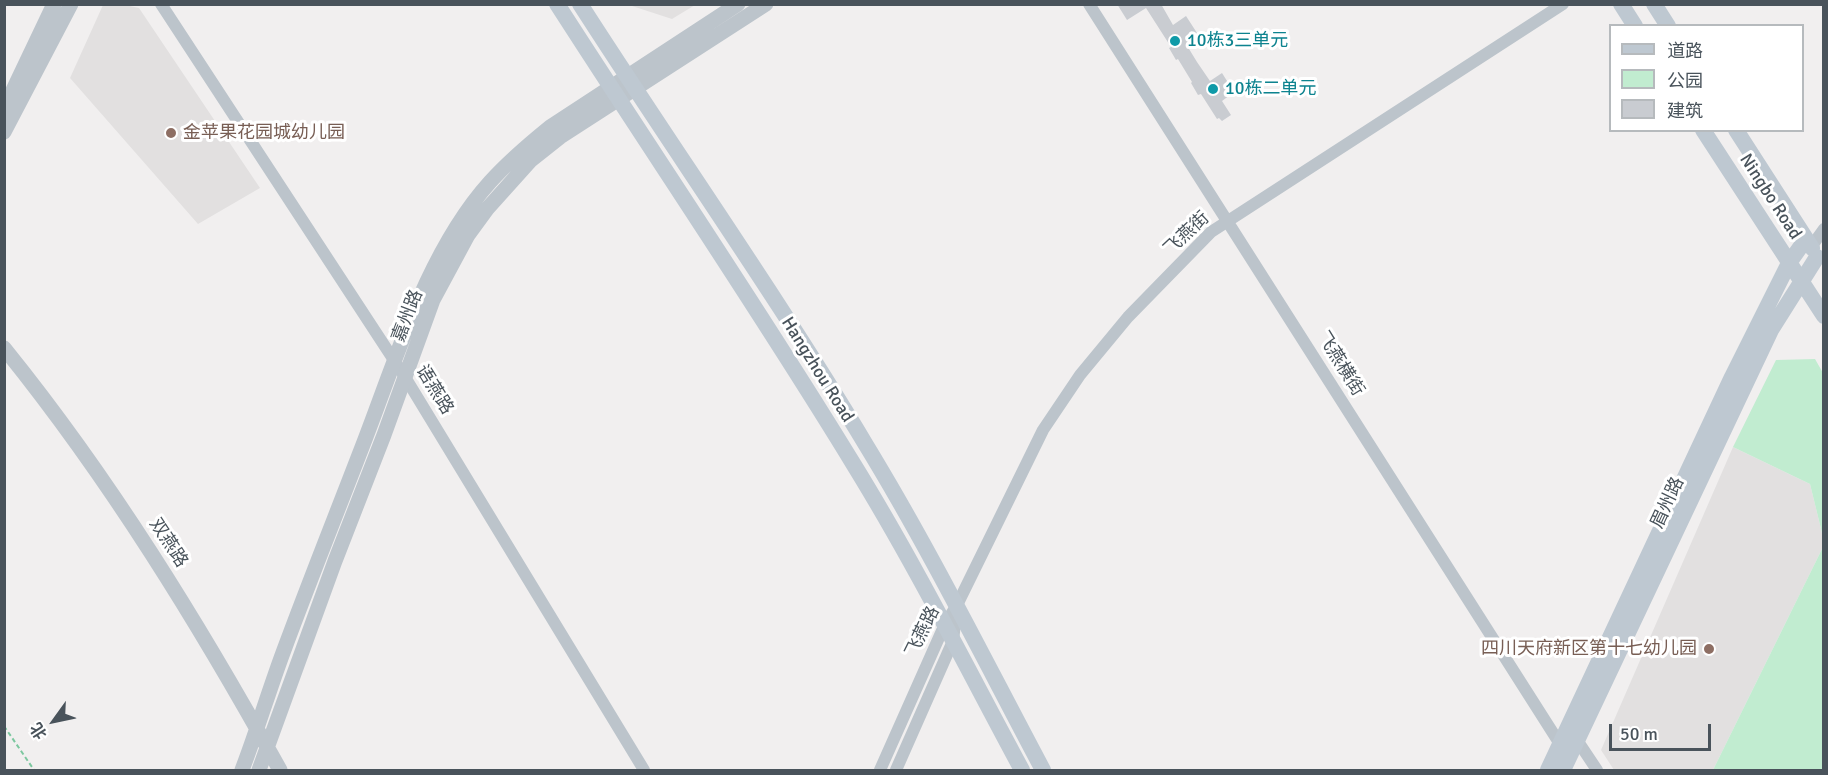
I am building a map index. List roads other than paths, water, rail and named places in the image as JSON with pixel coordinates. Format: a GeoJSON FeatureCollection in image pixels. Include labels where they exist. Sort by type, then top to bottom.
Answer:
{"type":"FeatureCollection","features":[{"type":"Feature","properties":{"kind":"main road","name":"Hangzhou Road"},"geometry":{"type":"LineString","coordinates":[[556,4],[666,171],[861,477],[945,624],[1022,771]]}},
{"type":"Feature","properties":{"kind":"main road","name":"Hangzhou Road"},"geometry":{"type":"LineString","coordinates":[[580,4],[818,366],[868,447],[957,605],[1043,771]]}},
{"type":"Feature","properties":{"kind":"main road"},"geometry":{"type":"LineString","coordinates":[[1621,4],[1634,24]]}},
{"type":"Feature","properties":{"kind":"main road"},"geometry":{"type":"LineString","coordinates":[[1654,4],[1667,24]]}},
{"type":"Feature","properties":{"kind":"main road","name":"Ningbo Road"},"geometry":{"type":"LineString","coordinates":[[1704,132],[1824,316]]}},
{"type":"Feature","properties":{"kind":"main road","name":"Ningbo Road"},"geometry":{"type":"LineString","coordinates":[[1737,132],[1814,252]]}},
{"type":"Feature","properties":{"kind":"main road"},"geometry":{"type":"LineString","coordinates":[[1548,771],[1727,388],[1789,263],[1814,252]]}},
{"type":"Feature","properties":{"kind":"main road","name":"眉州路"},"geometry":{"type":"LineString","coordinates":[[1563,771],[1771,330],[1801,280],[1814,252]]}},
{"type":"Feature","properties":{"kind":"street"},"geometry":{"type":"LineString","coordinates":[[4,109],[54,4]]}},
{"type":"Feature","properties":{"kind":"street"},"geometry":{"type":"LineString","coordinates":[[4,132],[71,4]]}},
{"type":"Feature","properties":{"kind":"street","name":"语燕路"},"geometry":{"type":"LineString","coordinates":[[161,4],[405,377],[644,771]]}},
{"type":"Feature","properties":{"kind":"street"},"geometry":{"type":"LineString","coordinates":[[631,83],[738,4]]}},
{"type":"Feature","properties":{"kind":"street"},"geometry":{"type":"LineString","coordinates":[[242,771],[283,652],[371,426],[394,360],[440,257],[466,213],[489,183],[522,150],[550,127],[614,94],[766,4]]}},
{"type":"Feature","properties":{"kind":"street","name":"飞燕横街"},"geometry":{"type":"LineString","coordinates":[[1089,4],[1560,744]]}},
{"type":"Feature","properties":{"kind":"street","name":"飞燕街"},"geometry":{"type":"LineString","coordinates":[[957,605],[1043,430],[1080,375],[1137,308],[1211,232],[1563,4]]}},
{"type":"Feature","properties":{"kind":"street","name":"嘉州路"},"geometry":{"type":"LineString","coordinates":[[259,771],[335,561],[438,290],[468,235],[487,209],[531,160],[614,94]]}},
{"type":"Feature","properties":{"kind":"street"},"geometry":{"type":"LineString","coordinates":[[1814,252],[1824,229]]}},
{"type":"Feature","properties":{"kind":"street","name":"双燕路"},"geometry":{"type":"LineString","coordinates":[[4,348],[42,395],[117,501],[172,586],[258,729],[280,771]]}},
{"type":"Feature","properties":{"kind":"street","name":"飞燕路"},"geometry":{"type":"LineString","coordinates":[[880,771],[945,624],[957,605]]}},
{"type":"Feature","properties":{"kind":"street","name":"飞燕路"},"geometry":{"type":"LineString","coordinates":[[896,771],[953,641],[957,605]]}},
{"type":"Feature","properties":{"kind":"street"},"geometry":{"type":"LineString","coordinates":[[1577,740],[1597,771]]}},
{"type":"Feature","properties":{"kind":"place","name":"10栋3三单元"},"geometry":{"type":"Point","coordinates":[1175,41]}},
{"type":"Feature","properties":{"kind":"place","name":"10栋二单元"},"geometry":{"type":"Point","coordinates":[1213,89]}},
{"type":"Feature","properties":{"kind":"place","name":"金苹果花园城幼儿园"},"geometry":{"type":"Point","coordinates":[171,133]}},
{"type":"Feature","properties":{"kind":"place","name":"四川天府新区第十七幼儿园"},"geometry":{"type":"Point","coordinates":[1709,649]}}]}
